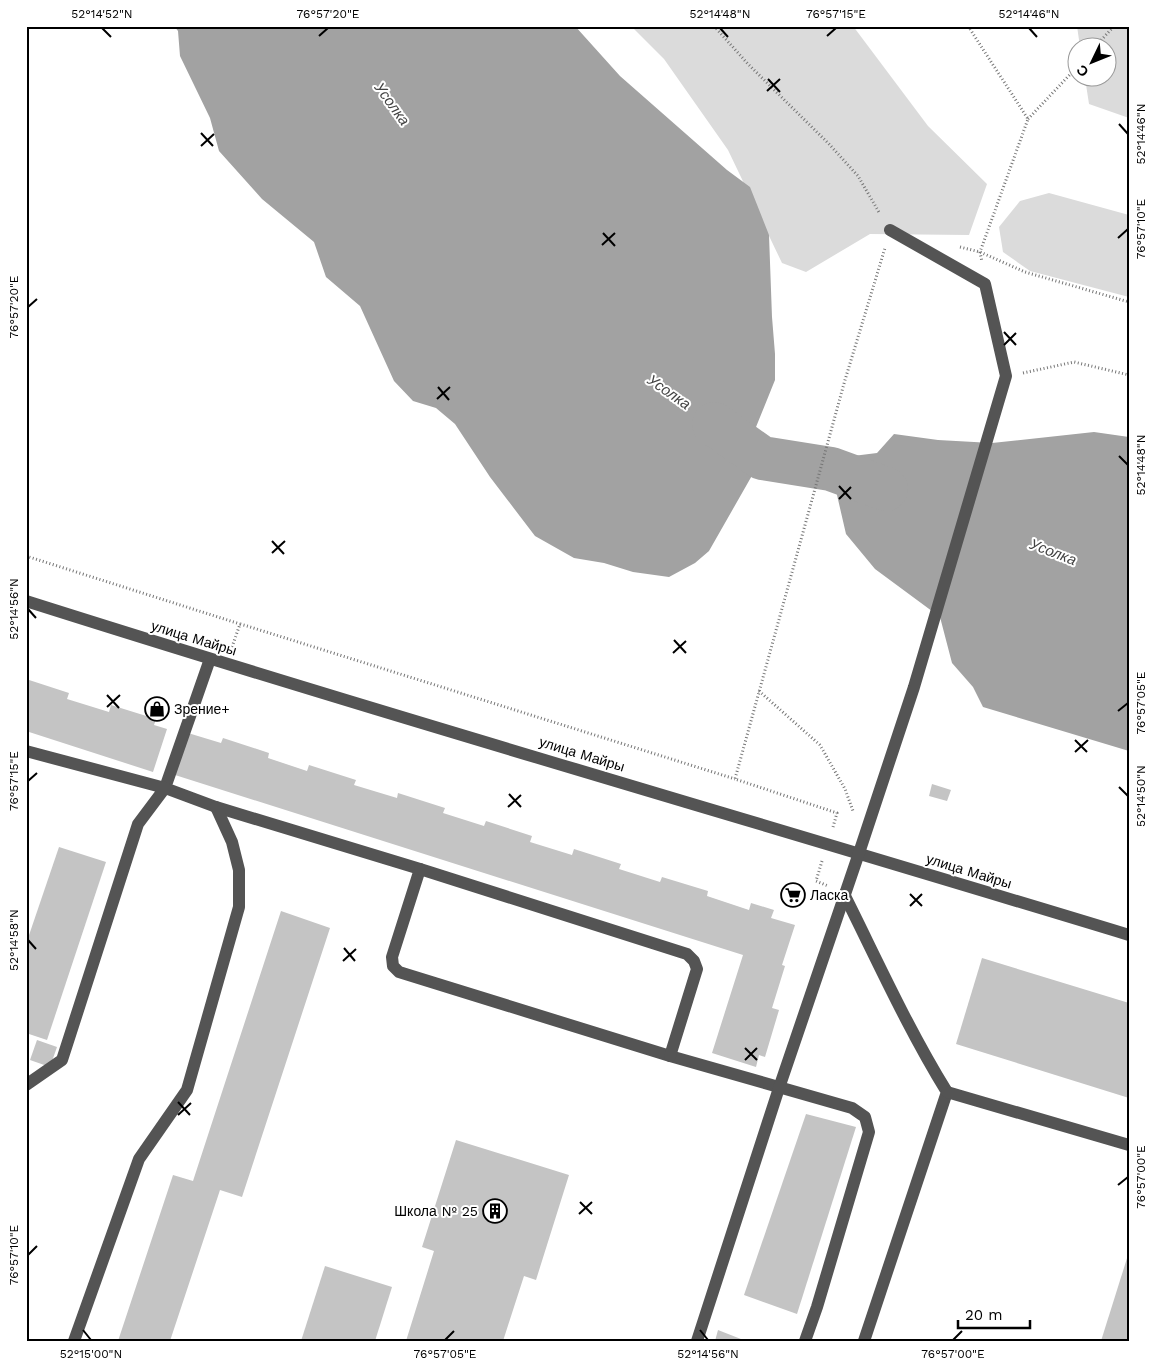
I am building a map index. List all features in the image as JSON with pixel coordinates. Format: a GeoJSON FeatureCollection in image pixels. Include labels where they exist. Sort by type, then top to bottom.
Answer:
{"type":"FeatureCollection","features":[{"type":"Feature","properties":{"kind":"street"},"geometry":{"type":"LineString","coordinates":[[697,1341],[779,1088],[844,894],[860,853],[914,688],[1006,376],[985,284],[890,230]]}},
{"type":"Feature","properties":{"kind":"street","name":"улица Майры"},"geometry":{"type":"LineString","coordinates":[[26,601],[226,664],[1129,935]]}},
{"type":"Feature","properties":{"kind":"street"},"geometry":{"type":"LineString","coordinates":[[26,1085],[62,1060],[138,824],[165,788],[210,659]]}},
{"type":"Feature","properties":{"kind":"street"},"geometry":{"type":"LineString","coordinates":[[26,751],[165,788],[216,807],[420,869],[687,954],[694,961],[697,969],[670,1056]]}},
{"type":"Feature","properties":{"kind":"street"},"geometry":{"type":"LineString","coordinates":[[74,1341],[139,1159],[187,1090],[239,907],[239,870],[232,842],[216,807]]}},
{"type":"Feature","properties":{"kind":"street"},"geometry":{"type":"LineString","coordinates":[[420,869],[392,957],[392,966],[399,972],[670,1056],[852,1108],[865,1117],[869,1132],[817,1307],[805,1341]]}},
{"type":"Feature","properties":{"kind":"street"},"geometry":{"type":"LineString","coordinates":[[844,894],[899,1006],[929,1063],[947,1092],[1129,1145]]}},
{"type":"Feature","properties":{"kind":"street"},"geometry":{"type":"LineString","coordinates":[[864,1341],[947,1092]]}},
{"type":"Feature","properties":{"kind":"path"},"geometry":{"type":"LineString","coordinates":[[714,26],[748,64],[830,144],[858,176],[890,230],[845,380],[735,779]]}},
{"type":"Feature","properties":{"kind":"path"},"geometry":{"type":"LineString","coordinates":[[968,26],[1028,120]]}},
{"type":"Feature","properties":{"kind":"path"},"geometry":{"type":"LineString","coordinates":[[1103,38],[1114,26]]}},
{"type":"Feature","properties":{"kind":"path"},"geometry":{"type":"LineString","coordinates":[[985,284],[980,252],[1028,120],[1068,77]]}},
{"type":"Feature","properties":{"kind":"path"},"geometry":{"type":"LineString","coordinates":[[953,246],[980,252],[1025,272],[1129,302]]}},
{"type":"Feature","properties":{"kind":"path"},"geometry":{"type":"LineString","coordinates":[[1006,376],[1074,362],[1129,375]]}},
{"type":"Feature","properties":{"kind":"path"},"geometry":{"type":"LineString","coordinates":[[26,556],[735,779],[837,813],[816,881],[844,894]]}},
{"type":"Feature","properties":{"kind":"path"},"geometry":{"type":"LineString","coordinates":[[226,664],[240,624]]}},
{"type":"Feature","properties":{"kind":"path"},"geometry":{"type":"LineString","coordinates":[[759,691],[820,745],[845,789],[855,818]]}},
{"type":"Feature","properties":{"kind":"shaded area"},"geometry":{"type":"Polygon","coordinates":[[[631,26],[853,26],[928,126],[987,184],[969,235],[870,234],[806,272],[782,263],[728,150],[664,59],[631,26]]]}},
{"type":"Feature","properties":{"kind":"shaded area"},"geometry":{"type":"Polygon","coordinates":[[[1077,26],[1129,26],[1129,118],[1089,104],[1087,88],[1118,88],[1118,38],[1079,38],[1077,26]]]}},
{"type":"Feature","properties":{"kind":"shaded area"},"geometry":{"type":"Polygon","coordinates":[[[1049,193],[1129,215],[1129,297],[1030,271],[1003,252],[999,227],[1020,201],[1049,193]]]}},
{"type":"Feature","properties":{"kind":"water"},"geometry":{"type":"Polygon","coordinates":[[[174,26],[575,26],[620,76],[727,170],[750,187],[769,235],[775,380],[756,427],[762,458],[709,551],[695,563],[669,577],[633,572],[604,563],[574,558],[535,536],[490,477],[455,424],[436,408],[413,401],[394,381],[360,306],[326,277],[314,242],[262,199],[219,151],[210,118],[180,56],[178,31],[174,26]]]}},
{"type":"Feature","properties":{"kind":"water"},"geometry":{"type":"Polygon","coordinates":[[[1094,432],[1129,437],[1129,751],[983,707],[973,687],[952,663],[940,617],[875,569],[846,534],[831,469],[845,457],[877,453],[894,434],[938,440],[992,443],[1094,432]]]}},
{"type":"Feature","properties":{"kind":"building"},"geometry":{"type":"Polygon","coordinates":[[[26,679],[69,693],[67,699],[109,712],[111,705],[156,719],[154,725],[167,729],[153,772],[26,731],[26,679]]]}},
{"type":"Feature","properties":{"kind":"building"},"geometry":{"type":"Polygon","coordinates":[[[188,733],[221,743],[223,738],[269,753],[268,758],[307,771],[309,765],[356,780],[354,785],[397,798],[398,793],[445,808],[443,813],[484,826],[486,821],[532,836],[530,842],[572,855],[574,849],[621,864],[619,869],[660,882],[662,877],[708,891],[707,896],[749,910],[751,903],[774,910],[771,918],[795,925],[782,965],[785,966],[772,1008],[779,1010],[765,1057],[759,1055],[756,1067],[712,1053],[743,955],[175,775],[188,733]]]}},
{"type":"Feature","properties":{"kind":"building"},"geometry":{"type":"Polygon","coordinates":[[[932,784],[951,790],[947,801],[929,796],[932,784]]]}},
{"type":"Feature","properties":{"kind":"building"},"geometry":{"type":"Polygon","coordinates":[[[59,847],[106,862],[47,1040],[26,1033],[26,944],[59,847]]]}},
{"type":"Feature","properties":{"kind":"building"},"geometry":{"type":"Polygon","coordinates":[[[281,911],[330,928],[242,1197],[220,1190],[170,1341],[118,1341],[173,1175],[193,1181],[281,911]]]}},
{"type":"Feature","properties":{"kind":"building"},"geometry":{"type":"Polygon","coordinates":[[[982,958],[1129,1003],[1129,1098],[956,1044],[982,958]]]}},
{"type":"Feature","properties":{"kind":"building"},"geometry":{"type":"Polygon","coordinates":[[[37,1040],[57,1047],[50,1067],[30,1060],[37,1040]]]}},
{"type":"Feature","properties":{"kind":"building"},"geometry":{"type":"Polygon","coordinates":[[[806,1114],[856,1127],[797,1314],[744,1295],[806,1114]]]}},
{"type":"Feature","properties":{"kind":"building","name":"Школа № 25"},"geometry":{"type":"Polygon","coordinates":[[[456,1140],[569,1175],[536,1280],[524,1276],[503,1341],[406,1341],[434,1251],[422,1247],[456,1140]]]}},
{"type":"Feature","properties":{"kind":"building"},"geometry":{"type":"Polygon","coordinates":[[[1128,1255],[1129,1341],[1101,1341],[1128,1255]]]}},
{"type":"Feature","properties":{"kind":"building"},"geometry":{"type":"Polygon","coordinates":[[[325,1266],[392,1287],[375,1341],[301,1341],[325,1266]]]}},
{"type":"Feature","properties":{"kind":"building"},"geometry":{"type":"Polygon","coordinates":[[[718,1330],[746,1341],[715,1341],[718,1330]]]}},
{"type":"Feature","properties":{"kind":"waterway","name":"Усолка"},"geometry":{"type":"LineString","coordinates":[[714,424],[762,458],[831,469],[886,489]]}},
{"type":"Feature","properties":{"kind":"place","name":"Зрение+"},"geometry":{"type":"Point","coordinates":[157,709]}},
{"type":"Feature","properties":{"kind":"place","name":"Ласка"},"geometry":{"type":"Point","coordinates":[793,895]}},
{"type":"Feature","properties":{"kind":"place","name":"Школа № 25"},"geometry":{"type":"Point","coordinates":[495,1211]}}]}
